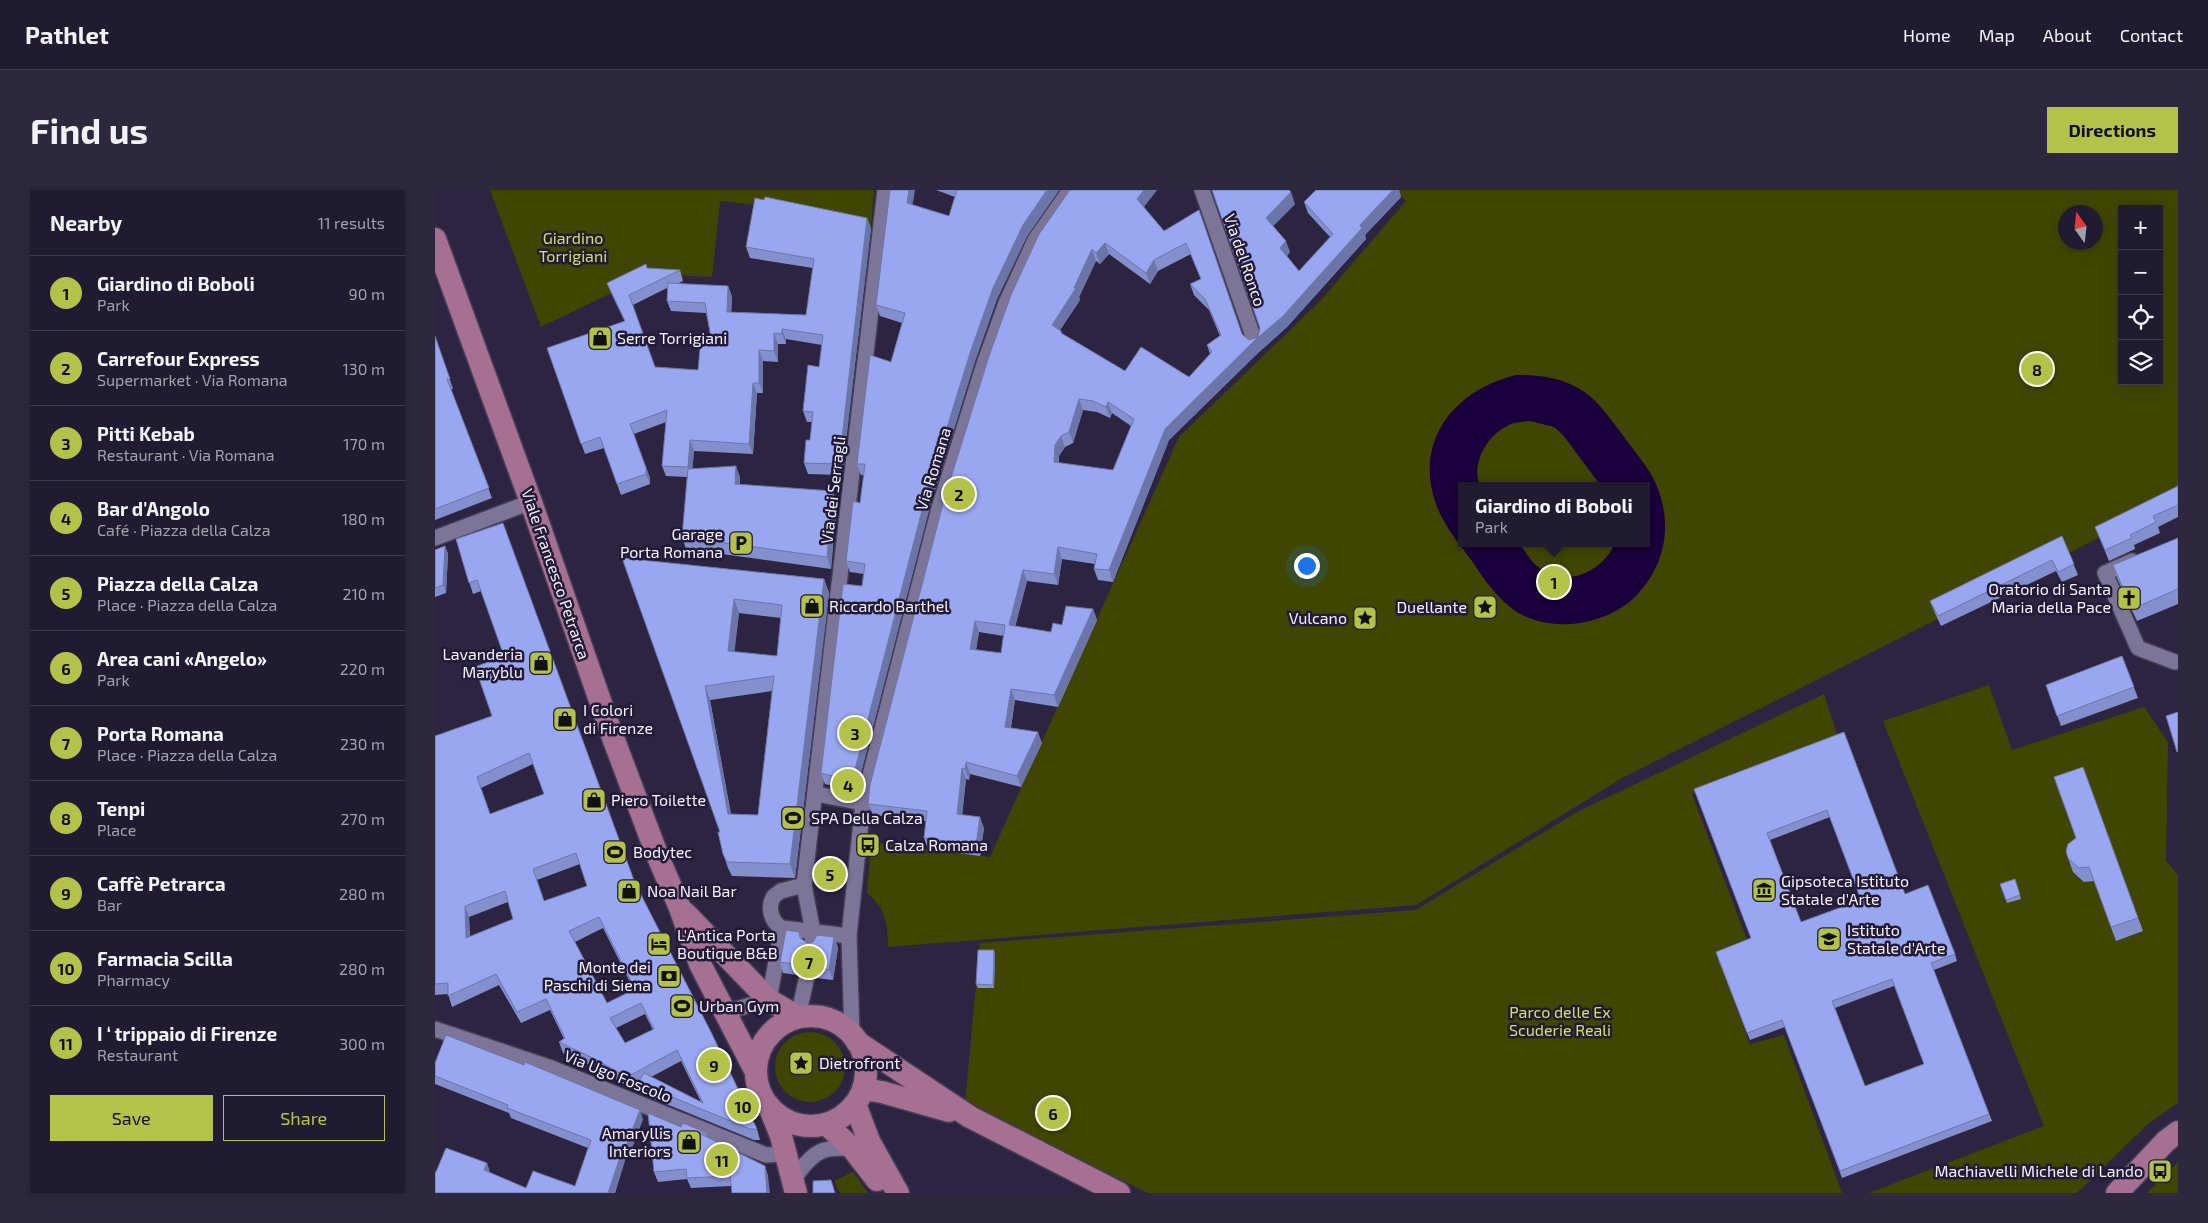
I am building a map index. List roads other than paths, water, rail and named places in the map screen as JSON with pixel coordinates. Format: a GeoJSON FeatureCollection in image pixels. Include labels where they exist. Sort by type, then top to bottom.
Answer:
{"type":"FeatureCollection","features":[{"type":"Feature","properties":{"kind":"main road","name":"Viale Francesco Petrarca"},"geometry":{"type":"LineString","coordinates":[[435,239],[531,502],[612,735],[658,857],[680,908],[700,964],[756,1072]]}},
{"type":"Feature","properties":{"kind":"main road","name":"Viale Francesco Petrarca"},"geometry":{"type":"LineString","coordinates":[[680,908],[769,1000],[798,1017]]}},
{"type":"Feature","properties":{"kind":"main road"},"geometry":{"type":"LineString","coordinates":[[797,1186],[768,1105],[760,1090],[756,1072],[761,1047],[768,1036],[780,1025],[798,1017],[823,1017],[839,1023],[855,1039],[970,1117],[1119,1193]]}},
{"type":"Feature","properties":{"kind":"main road"},"geometry":{"type":"LineString","coordinates":[[855,1039],[864,1055],[866,1068],[859,1097],[869,1141],[897,1193]]}},
{"type":"Feature","properties":{"kind":"main road"},"geometry":{"type":"LineString","coordinates":[[797,1186],[802,1139],[808,1130],[840,1118],[859,1097],[882,1092],[970,1117]]}},
{"type":"Feature","properties":{"kind":"main road"},"geometry":{"type":"LineString","coordinates":[[768,1105],[782,1118],[794,1124],[821,1125],[853,1149],[888,1193]]}},
{"type":"Feature","properties":{"kind":"main road"},"geometry":{"type":"LineString","coordinates":[[2117,1193],[2166,1141],[2178,1132]]}},
{"type":"Feature","properties":{"kind":"street","name":"Via dei Serragli"},"geometry":{"type":"LineString","coordinates":[[813,938],[804,885],[885,190]]}},
{"type":"Feature","properties":{"kind":"street","name":"Via Romana"},"geometry":{"type":"LineString","coordinates":[[855,1039],[849,936],[863,803],[939,508],[984,364],[1006,303],[1035,240],[1071,190]]}},
{"type":"Feature","properties":{"kind":"street","name":"Via del Ronco"},"geometry":{"type":"LineString","coordinates":[[1202,190],[1255,342]]}},
{"type":"Feature","properties":{"kind":"street"},"geometry":{"type":"LineString","coordinates":[[435,538],[531,502]]}},
{"type":"Feature","properties":{"kind":"street"},"geometry":{"type":"LineString","coordinates":[[2145,555],[2105,573],[2138,648],[2177,661]]}},
{"type":"Feature","properties":{"kind":"street"},"geometry":{"type":"LineString","coordinates":[[816,794],[863,803]]}},
{"type":"Feature","properties":{"kind":"street"},"geometry":{"type":"LineString","coordinates":[[804,885],[775,894],[771,898],[774,921],[782,928],[813,938],[849,936]]}},
{"type":"Feature","properties":{"kind":"street"},"geometry":{"type":"LineString","coordinates":[[725,1012],[769,1000],[782,928]]}},
{"type":"Feature","properties":{"kind":"street"},"geometry":{"type":"LineString","coordinates":[[798,1017],[807,976]]}},
{"type":"Feature","properties":{"kind":"street","name":"Via Ugo Foscolo"},"geometry":{"type":"LineString","coordinates":[[435,1029],[549,1067],[766,1155],[786,1154]]}},
{"type":"Feature","properties":{"kind":"street"},"geometry":{"type":"LineString","coordinates":[[797,1186],[815,1153],[833,1148],[853,1149]]}},
{"type":"Feature","properties":{"kind":"place","name":"Serre Torrigiani"},"geometry":{"type":"Point","coordinates":[600,338]}},
{"type":"Feature","properties":{"kind":"place","name":"Tenpi"},"geometry":{"type":"Point","coordinates":[2037,369]}},
{"type":"Feature","properties":{"kind":"place","name":"Carrefour Express"},"geometry":{"type":"Point","coordinates":[959,494]}},
{"type":"Feature","properties":{"kind":"place","name":"Garage Porta Romana"},"geometry":{"type":"Point","coordinates":[741,543]}},
{"type":"Feature","properties":{"kind":"place","name":"Giardino di Boboli"},"geometry":{"type":"Point","coordinates":[1554,582]}},
{"type":"Feature","properties":{"kind":"place","name":"Oratorio di Santa Maria della Pace"},"geometry":{"type":"Point","coordinates":[2129,598]}},
{"type":"Feature","properties":{"kind":"place","name":"Riccardo Barthel"},"geometry":{"type":"Point","coordinates":[812,606]}},
{"type":"Feature","properties":{"kind":"place","name":"Duellante"},"geometry":{"type":"Point","coordinates":[1485,607]}},
{"type":"Feature","properties":{"kind":"place","name":"Vulcano"},"geometry":{"type":"Point","coordinates":[1365,618]}},
{"type":"Feature","properties":{"kind":"place","name":"Lavanderia Maryblu"},"geometry":{"type":"Point","coordinates":[541,663]}},
{"type":"Feature","properties":{"kind":"place","name":"I Colori di Firenze"},"geometry":{"type":"Point","coordinates":[565,719]}},
{"type":"Feature","properties":{"kind":"place","name":"Pitti Kebab"},"geometry":{"type":"Point","coordinates":[855,733]}},
{"type":"Feature","properties":{"kind":"place","name":"Bar d'Angolo"},"geometry":{"type":"Point","coordinates":[848,785]}},
{"type":"Feature","properties":{"kind":"place","name":"Piero Toilette"},"geometry":{"type":"Point","coordinates":[594,800]}},
{"type":"Feature","properties":{"kind":"place","name":"SPA Della Calza"},"geometry":{"type":"Point","coordinates":[793,818]}},
{"type":"Feature","properties":{"kind":"place","name":"Calza Romana"},"geometry":{"type":"Point","coordinates":[868,845]}},
{"type":"Feature","properties":{"kind":"place","name":"Bodytec"},"geometry":{"type":"Point","coordinates":[615,852]}},
{"type":"Feature","properties":{"kind":"place","name":"Piazza della Calza"},"geometry":{"type":"Point","coordinates":[830,874]}},
{"type":"Feature","properties":{"kind":"place","name":"Gipsoteca Istituto Statale d'Arte"},"geometry":{"type":"Point","coordinates":[1764,890]}},
{"type":"Feature","properties":{"kind":"place","name":"Noa Nail Bar"},"geometry":{"type":"Point","coordinates":[629,891]}},
{"type":"Feature","properties":{"kind":"place","name":"Istituto Statale d'Arte"},"geometry":{"type":"Point","coordinates":[1829,939]}},
{"type":"Feature","properties":{"kind":"place","name":"L'Antica Porta Boutique B&B"},"geometry":{"type":"Point","coordinates":[659,944]}},
{"type":"Feature","properties":{"kind":"place","name":"Porta Romana"},"geometry":{"type":"Point","coordinates":[809,962]}},
{"type":"Feature","properties":{"kind":"place","name":"Monte dei Paschi di Siena"},"geometry":{"type":"Point","coordinates":[669,976]}},
{"type":"Feature","properties":{"kind":"place","name":"Urban Gym"},"geometry":{"type":"Point","coordinates":[682,1006]}},
{"type":"Feature","properties":{"kind":"place","name":"Dietrofront"},"geometry":{"type":"Point","coordinates":[801,1063]}},
{"type":"Feature","properties":{"kind":"place","name":"Caffè Petrarca"},"geometry":{"type":"Point","coordinates":[714,1065]}},
{"type":"Feature","properties":{"kind":"place","name":"Farmacia Scilla"},"geometry":{"type":"Point","coordinates":[743,1106]}},
{"type":"Feature","properties":{"kind":"place","name":"Area cani «Angelo»"},"geometry":{"type":"Point","coordinates":[1053,1113]}},
{"type":"Feature","properties":{"kind":"place","name":"Amaryllis Interiors"},"geometry":{"type":"Point","coordinates":[689,1142]}},
{"type":"Feature","properties":{"kind":"place","name":"I ‘ trippaio di Firenze"},"geometry":{"type":"Point","coordinates":[722,1160]}},
{"type":"Feature","properties":{"kind":"place","name":"Machiavelli Michele di Lando"},"geometry":{"type":"Point","coordinates":[2160,1171]}},
{"type":"Feature","properties":{"kind":"park label","name":"Giardino Torrigiani"},"geometry":{"type":"Point","coordinates":[573,247]}},
{"type":"Feature","properties":{"kind":"park label","name":"Parco delle Ex Scuderie Reali"},"geometry":{"type":"Point","coordinates":[1560,1021]}}]}
